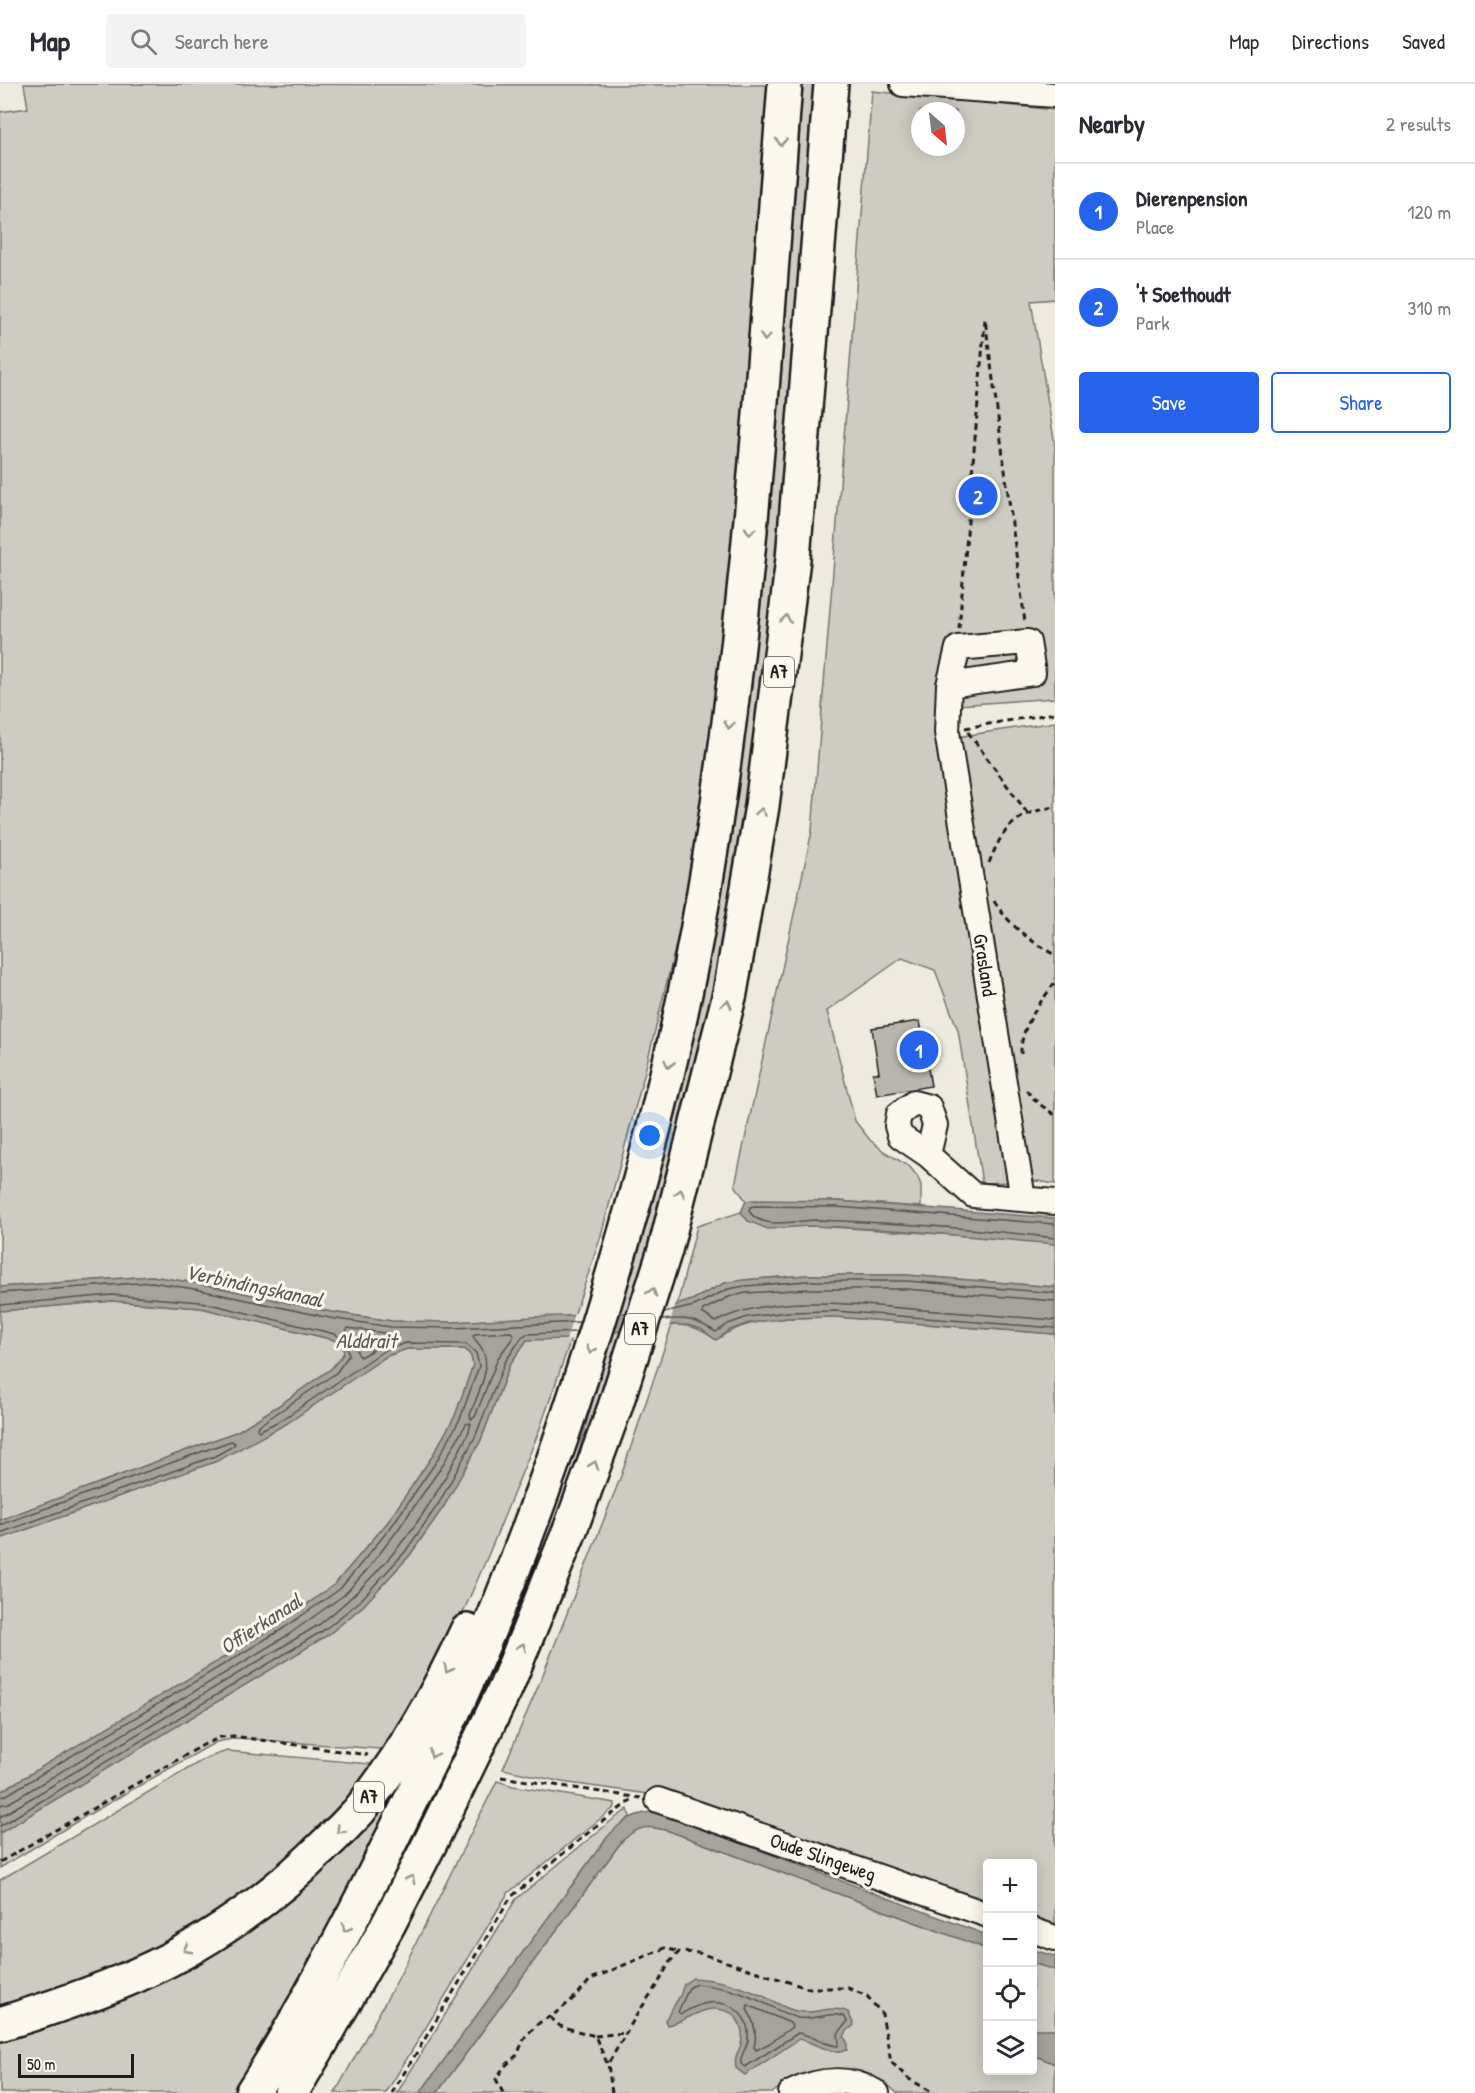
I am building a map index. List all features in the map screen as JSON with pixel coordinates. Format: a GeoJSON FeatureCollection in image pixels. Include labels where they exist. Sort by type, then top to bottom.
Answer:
{"type":"FeatureCollection","features":[{"type":"Feature","properties":{"kind":"highway","name":"A7"},"geometry":{"type":"LineString","coordinates":[[252,2093],[318,1980],[370,1883],[467,1681],[529,1529],[573,1407],[640,1183],[683,1003],[702,904],[724,765],[750,534],[785,84]]}},
{"type":"Feature","properties":{"kind":"highway","name":"A7"},"geometry":{"type":"LineString","coordinates":[[291,2093],[388,1925],[506,1687],[570,1530],[615,1407],[665,1250],[730,993],[762,806],[793,559],[831,84]]}},
{"type":"Feature","properties":{"kind":"highway","name":"A7"},"geometry":{"type":"LineString","coordinates":[[0,2024],[84,1996],[138,1974],[217,1933],[300,1871],[358,1812],[415,1730],[460,1647],[548,1453],[573,1407]]}},
{"type":"Feature","properties":{"kind":"highway","name":"A7"},"geometry":{"type":"LineString","coordinates":[[305,2093],[322,2041]]}},
{"type":"Feature","properties":{"kind":"street"},"geometry":{"type":"LineString","coordinates":[[903,84],[1055,95]]}},
{"type":"Feature","properties":{"kind":"street"},"geometry":{"type":"LineString","coordinates":[[949,685],[1033,673],[1028,642],[957,648]]}},
{"type":"Feature","properties":{"kind":"street","name":"Grasland"},"geometry":{"type":"LineString","coordinates":[[957,648],[949,685],[1023,1199]]}},
{"type":"Feature","properties":{"kind":"street"},"geometry":{"type":"LineString","coordinates":[[928,1155],[973,1195],[1055,1202]]}},
{"type":"Feature","properties":{"kind":"street","name":"Oude Slingeweg"},"geometry":{"type":"LineString","coordinates":[[658,1800],[983,1914]]}},
{"type":"Feature","properties":{"kind":"street"},"geometry":{"type":"LineString","coordinates":[[1037,1932],[1055,1938]]}},
{"type":"Feature","properties":{"kind":"street"},"geometry":{"type":"LineString","coordinates":[[791,2093],[810,2084],[837,2081],[854,2083],[877,2093]]}},
{"type":"Feature","properties":{"kind":"path"},"geometry":{"type":"LineString","coordinates":[[957,648],[986,319],[1028,642]]}},
{"type":"Feature","properties":{"kind":"path"},"geometry":{"type":"LineString","coordinates":[[956,730],[1055,713]]}},
{"type":"Feature","properties":{"kind":"path"},"geometry":{"type":"LineString","coordinates":[[956,730],[1028,814]]}},
{"type":"Feature","properties":{"kind":"path"},"geometry":{"type":"LineString","coordinates":[[988,866],[997,842],[1014,821],[1028,814],[1055,807]]}},
{"type":"Feature","properties":{"kind":"path"},"geometry":{"type":"LineString","coordinates":[[991,894],[1006,919],[1038,945],[1055,955]]}},
{"type":"Feature","properties":{"kind":"path"},"geometry":{"type":"LineString","coordinates":[[1021,1059],[1020,1040],[1031,1017],[1055,982]]}},
{"type":"Feature","properties":{"kind":"path"},"geometry":{"type":"LineString","coordinates":[[1026,1090],[1038,1103],[1055,1115]]}},
{"type":"Feature","properties":{"kind":"path"},"geometry":{"type":"LineString","coordinates":[[0,1862],[221,1737],[233,1736],[369,1755]]}},
{"type":"Feature","properties":{"kind":"path"},"geometry":{"type":"LineString","coordinates":[[392,2093],[511,1897],[595,1827],[634,1798],[501,1777]]}},
{"type":"Feature","properties":{"kind":"path"},"geometry":{"type":"LineString","coordinates":[[503,2093],[496,2079],[517,2055],[525,2037],[539,2023],[576,1996],[591,1978],[665,1948],[679,1952],[699,1953],[807,1988],[848,1988],[867,1996],[882,2014],[891,2062],[909,2079],[934,2093]]}},
{"type":"Feature","properties":{"kind":"path"},"geometry":{"type":"LineString","coordinates":[[608,2064],[625,2032],[669,1963],[679,1952]]}},
{"type":"Feature","properties":{"kind":"path"},"geometry":{"type":"LineString","coordinates":[[550,2017],[560,2026],[595,2036],[625,2032]]}},
{"type":"Feature","properties":{"kind":"path"},"geometry":{"type":"LineString","coordinates":[[595,2036],[608,2064],[612,2093]]}},
{"type":"Feature","properties":{"kind":"shaded area"},"geometry":{"type":"Polygon","coordinates":[[[24,84],[769,85],[719,697],[705,808],[677,941],[644,1075],[600,1239],[574,1316],[453,1322],[392,1321],[331,1312],[201,1284],[152,1276],[0,1287],[0,112],[28,108],[24,84]]]}},
{"type":"Feature","properties":{"kind":"shaded area"},"geometry":{"type":"Polygon","coordinates":[[[796,84],[821,84],[800,351],[747,852],[671,1195],[629,1312],[618,1314],[639,1245],[703,987],[730,844],[750,671],[796,84]]]}},
{"type":"Feature","properties":{"kind":"shaded area"},"geometry":{"type":"Polygon","coordinates":[[[872,91],[1055,110],[1055,299],[1031,301],[1055,445],[1055,698],[957,705],[956,737],[1055,722],[1055,1184],[1038,1181],[982,1183],[958,1030],[935,970],[902,958],[827,1011],[855,1121],[870,1140],[910,1167],[917,1176],[921,1185],[921,1207],[837,1201],[746,1201],[735,1185],[812,831],[872,91]]]}},
{"type":"Feature","properties":{"kind":"shaded area"},"geometry":{"type":"Polygon","coordinates":[[[741,1212],[748,1221],[1055,1244],[1055,1287],[907,1275],[807,1275],[725,1283],[677,1305],[697,1226],[741,1212]]]}},
{"type":"Feature","properties":{"kind":"shaded area"},"geometry":{"type":"Polygon","coordinates":[[[112,1301],[201,1308],[334,1340],[343,1347],[344,1353],[332,1368],[238,1431],[0,1520],[0,1311],[112,1301]]]}},
{"type":"Feature","properties":{"kind":"shaded area"},"geometry":{"type":"Polygon","coordinates":[[[835,1317],[1055,1334],[1055,1925],[1037,1918],[1037,1859],[983,1859],[983,1901],[677,1798],[562,1782],[503,1769],[542,1677],[621,1476],[672,1325],[696,1328],[716,1340],[743,1326],[788,1318],[835,1317]]]}},
{"type":"Feature","properties":{"kind":"shaded area"},"geometry":{"type":"Polygon","coordinates":[[[634,1330],[580,1464],[572,1475],[612,1332],[634,1330]]]}},
{"type":"Feature","properties":{"kind":"shaded area"},"geometry":{"type":"Polygon","coordinates":[[[571,1339],[539,1431],[448,1647],[392,1750],[238,1738],[216,1742],[0,1868],[0,1833],[328,1635],[363,1606],[410,1555],[444,1506],[481,1440],[510,1364],[527,1340],[571,1339]]]}},
{"type":"Feature","properties":{"kind":"shaded area"},"geometry":{"type":"Polygon","coordinates":[[[407,1349],[465,1349],[471,1356],[473,1365],[455,1416],[431,1458],[387,1523],[335,1584],[281,1623],[0,1792],[0,1539],[217,1461],[387,1356],[407,1349]]]}},
{"type":"Feature","properties":{"kind":"shaded area"},"geometry":{"type":"Polygon","coordinates":[[[449,1693],[323,1946],[235,2093],[0,2093],[0,2033],[206,1951],[449,1693]]]}},
{"type":"Feature","properties":{"kind":"shaded area"},"geometry":{"type":"Polygon","coordinates":[[[227,1751],[382,1765],[369,1782],[217,1927],[0,2014],[0,1880],[206,1758],[227,1751]]]}},
{"type":"Feature","properties":{"kind":"shaded area"},"geometry":{"type":"Polygon","coordinates":[[[497,1781],[513,1786],[615,1803],[615,1807],[508,1893],[386,2093],[335,2093],[398,1979],[497,1781]]]}},
{"type":"Feature","properties":{"kind":"shaded area"},"geometry":{"type":"Polygon","coordinates":[[[628,1809],[630,1817],[605,1840],[420,2093],[397,2093],[516,1899],[628,1809]]]}},
{"type":"Feature","properties":{"kind":"shaded area"},"geometry":{"type":"Polygon","coordinates":[[[647,1826],[669,1831],[983,1948],[983,2075],[1037,2075],[1037,2056],[1055,2064],[1055,2093],[897,2093],[876,2079],[834,2069],[807,2072],[772,2093],[437,2093],[622,1841],[632,1831],[647,1826]]]}},
{"type":"Feature","properties":{"kind":"shaded area"},"geometry":{"type":"Polygon","coordinates":[[[1037,1965],[1055,1970],[1055,2029],[1037,2030],[1037,1965]]]}},
{"type":"Feature","properties":{"kind":"water"},"geometry":{"type":"Polygon","coordinates":[[[746,1201],[837,1201],[1055,1218],[1055,1244],[839,1227],[808,1226],[768,1229],[748,1221],[741,1212],[746,1201]]]}},
{"type":"Feature","properties":{"kind":"water","name":"Alddrait"},"geometry":{"type":"Polygon","coordinates":[[[807,1275],[907,1275],[1055,1287],[1055,1334],[835,1317],[788,1318],[749,1323],[730,1330],[716,1340],[701,1329],[687,1325],[672,1325],[571,1339],[527,1340],[510,1364],[481,1440],[444,1506],[410,1555],[363,1606],[328,1635],[0,1833],[0,1792],[281,1623],[335,1584],[387,1523],[431,1458],[455,1416],[473,1365],[471,1356],[465,1349],[407,1349],[387,1356],[286,1424],[217,1461],[0,1539],[0,1520],[238,1431],[332,1368],[344,1353],[343,1347],[334,1340],[201,1308],[112,1301],[0,1311],[0,1287],[152,1276],[201,1284],[331,1312],[392,1321],[453,1322],[618,1314],[677,1305],[725,1283],[807,1275]]]}},
{"type":"Feature","properties":{"kind":"water"},"geometry":{"type":"Polygon","coordinates":[[[650,1812],[665,1815],[983,1934],[983,1948],[669,1831],[649,1827],[639,1829],[622,1841],[437,2093],[420,2093],[605,1840],[624,1821],[650,1812]]]}},
{"type":"Feature","properties":{"kind":"water"},"geometry":{"type":"Polygon","coordinates":[[[1037,1951],[1055,1956],[1055,1970],[1037,1964],[1037,1951]]]}},
{"type":"Feature","properties":{"kind":"water"},"geometry":{"type":"Polygon","coordinates":[[[693,1978],[733,1985],[797,2011],[837,2009],[848,2012],[854,2025],[844,2037],[847,2050],[828,2050],[799,2039],[745,2075],[736,2068],[742,2032],[733,2014],[710,2009],[667,2025],[665,2020],[680,1996],[684,1984],[693,1978]]]}},
{"type":"Feature","properties":{"kind":"water"},"geometry":{"type":"Polygon","coordinates":[[[1037,2029],[1055,2029],[1055,2064],[1037,2056],[1037,2029]]]}},
{"type":"Feature","properties":{"kind":"pier"},"geometry":{"type":"Polygon","coordinates":[[[676,1302],[669,1326],[624,1333],[631,1309],[676,1302]]]}},
{"type":"Feature","properties":{"kind":"pier"},"geometry":{"type":"Polygon","coordinates":[[[617,1311],[610,1335],[566,1341],[574,1313],[617,1311]]]}},
{"type":"Feature","properties":{"kind":"building"},"geometry":{"type":"Polygon","coordinates":[[[920,1021],[931,1086],[877,1095],[873,1073],[879,1073],[872,1028],[920,1021]]]}},
{"type":"Feature","properties":{"kind":"place","name":"'t Soethoudt"},"geometry":{"type":"Point","coordinates":[978,496]}},
{"type":"Feature","properties":{"kind":"place","name":"Dierenpension"},"geometry":{"type":"Point","coordinates":[919,1050]}},
{"type":"Feature","properties":{"kind":"water label","name":"Verbindingskanaal"},"geometry":{"type":"Point","coordinates":[254,1286]}},
{"type":"Feature","properties":{"kind":"water label","name":"Offierkanaal"},"geometry":{"type":"Point","coordinates":[261,1624]}}]}
